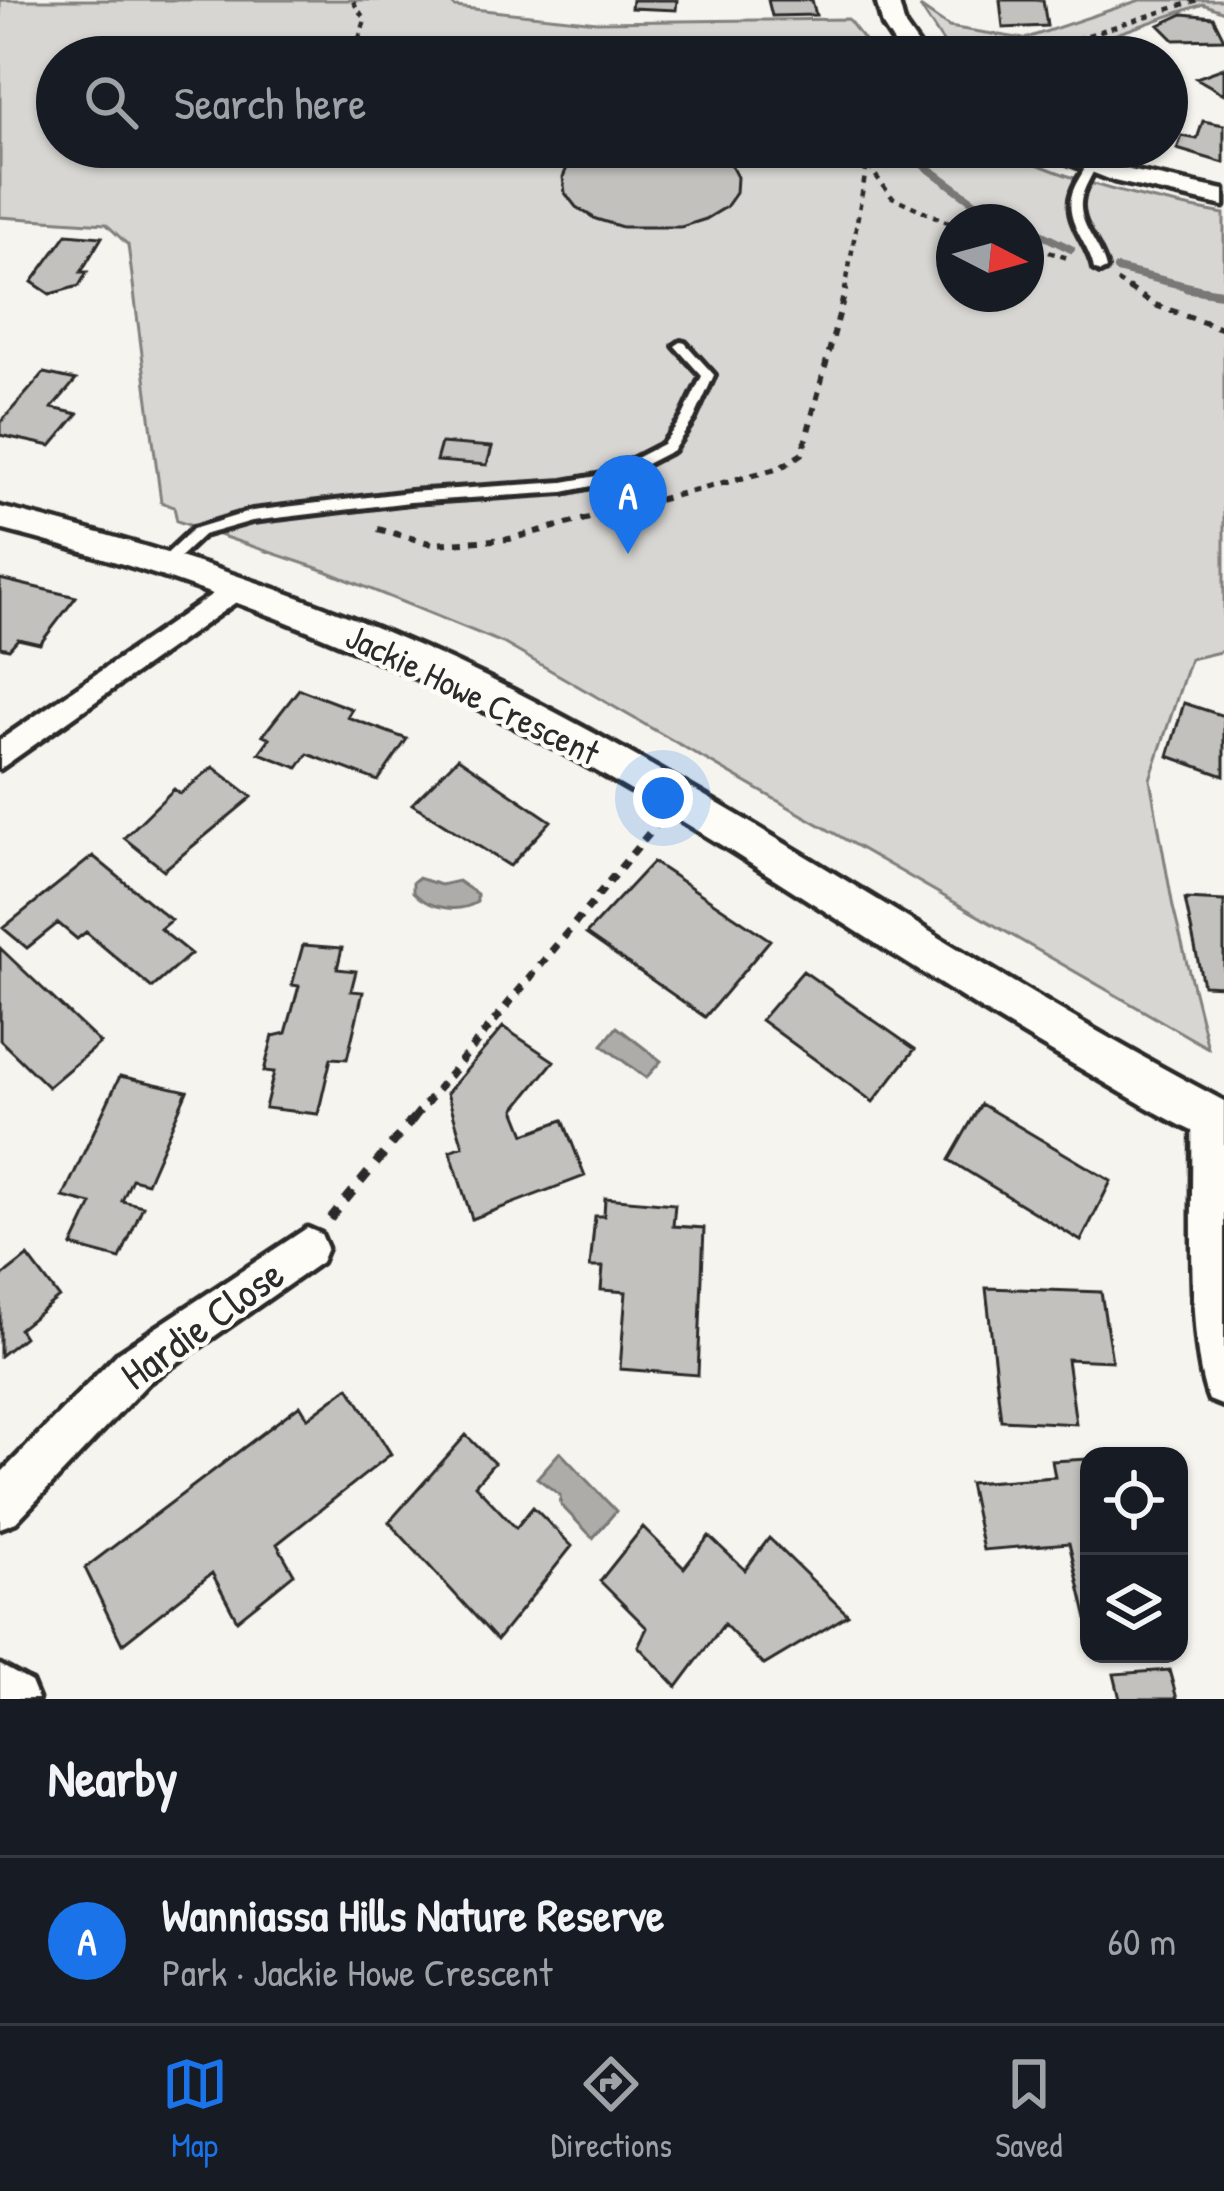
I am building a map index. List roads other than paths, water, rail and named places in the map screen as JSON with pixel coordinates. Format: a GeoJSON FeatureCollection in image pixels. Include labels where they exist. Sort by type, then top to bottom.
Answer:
{"type":"FeatureCollection","features":[{"type":"Feature","properties":{"kind":"street"},"geometry":{"type":"LineString","coordinates":[[873,0],[891,36]]}},
{"type":"Feature","properties":{"kind":"street"},"geometry":{"type":"LineString","coordinates":[[886,0],[887,26],[896,36]]}},
{"type":"Feature","properties":{"kind":"street"},"geometry":{"type":"LineString","coordinates":[[1099,168],[1224,198]]}},
{"type":"Feature","properties":{"kind":"street","name":"Jackie Howe Crescent"},"geometry":{"type":"LineString","coordinates":[[0,518],[236,588],[442,673],[582,744],[982,988],[1218,1120]]}},
{"type":"Feature","properties":{"kind":"street"},"geometry":{"type":"LineString","coordinates":[[0,757],[236,588]]}},
{"type":"Feature","properties":{"kind":"street"},"geometry":{"type":"LineString","coordinates":[[1218,1120],[1217,1314],[1224,1385]]}},
{"type":"Feature","properties":{"kind":"street","name":"Hardie Close"},"geometry":{"type":"LineString","coordinates":[[0,1506],[134,1367],[307,1248]]}},
{"type":"Feature","properties":{"kind":"street"},"geometry":{"type":"LineString","coordinates":[[0,1689],[14,1699]]}},
{"type":"Feature","properties":{"kind":"lane"},"geometry":{"type":"LineString","coordinates":[[1090,168],[1077,193],[1075,210],[1077,223],[1100,258],[1100,269]]}},
{"type":"Feature","properties":{"kind":"lane"},"geometry":{"type":"LineString","coordinates":[[164,563],[198,532],[252,516],[606,479],[668,447],[688,419],[708,375],[681,346]]}},
{"type":"Feature","properties":{"kind":"waterway"},"geometry":{"type":"LineString","coordinates":[[928,168],[978,204]]}},
{"type":"Feature","properties":{"kind":"waterway"},"geometry":{"type":"LineString","coordinates":[[1044,236],[1071,249]]}},
{"type":"Feature","properties":{"kind":"waterway"},"geometry":{"type":"LineString","coordinates":[[1117,269],[1206,291]]}},
{"type":"Feature","properties":{"kind":"waterway"},"geometry":{"type":"LineString","coordinates":[[1187,288],[1224,294]]}},
{"type":"Feature","properties":{"kind":"place","name":"Wanniassa Hills Nature Reserve"},"geometry":{"type":"Point","coordinates":[628,554]}}]}
